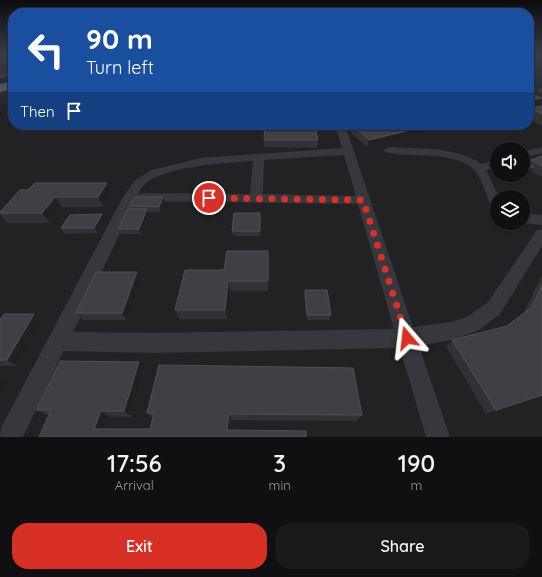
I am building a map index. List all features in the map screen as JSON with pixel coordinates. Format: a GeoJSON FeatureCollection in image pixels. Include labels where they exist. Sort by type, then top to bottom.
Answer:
{"type":"FeatureCollection","features":[{"type":"Feature","properties":{"kind":"street"},"geometry":{"type":"LineString","coordinates":[[342,130],[438,437]]}},
{"type":"Feature","properties":{"kind":"street"},"geometry":{"type":"LineString","coordinates":[[389,150],[446,154],[467,160],[479,168],[490,190]]}},
{"type":"Feature","properties":{"kind":"street"},"geometry":{"type":"LineString","coordinates":[[530,153],[542,150]]}},
{"type":"Feature","properties":{"kind":"street"},"geometry":{"type":"LineString","coordinates":[[10,437],[130,197],[139,183],[161,171],[201,161],[348,151]]}},
{"type":"Feature","properties":{"kind":"street"},"geometry":{"type":"LineString","coordinates":[[256,198],[259,156]]}},
{"type":"Feature","properties":{"kind":"street"},"geometry":{"type":"LineString","coordinates":[[479,168],[490,165]]}},
{"type":"Feature","properties":{"kind":"street"},"geometry":{"type":"LineString","coordinates":[[130,197],[363,200]]}},
{"type":"Feature","properties":{"kind":"street"},"geometry":{"type":"LineString","coordinates":[[530,219],[542,220]]}},
{"type":"Feature","properties":{"kind":"street"},"geometry":{"type":"LineString","coordinates":[[58,341],[153,343],[407,338],[451,331],[472,324],[494,308],[542,234]]}},
{"type":"Feature","properties":{"kind":"shaded area"},"geometry":{"type":"Polygon","coordinates":[[[0,74],[8,74],[8,77],[0,78],[0,74]]]}},
{"type":"Feature","properties":{"kind":"shaded area"},"geometry":{"type":"Polygon","coordinates":[[[534,74],[542,74],[542,437],[0,437],[0,91],[8,89],[8,130],[534,130],[534,74]]]}},
{"type":"Feature","properties":{"kind":"building"},"geometry":{"type":"Polygon","coordinates":[[[534,95],[542,98],[534,100],[534,95]]]}},
{"type":"Feature","properties":{"kind":"building"},"geometry":{"type":"Polygon","coordinates":[[[542,106],[542,114],[534,110],[534,107],[542,106]]]}},
{"type":"Feature","properties":{"kind":"building"},"geometry":{"type":"Polygon","coordinates":[[[265,130],[316,130],[318,140],[264,140],[265,130]]]}},
{"type":"Feature","properties":{"kind":"building"},"geometry":{"type":"Polygon","coordinates":[[[358,130],[410,130],[369,140],[358,130]]]}},
{"type":"Feature","properties":{"kind":"building"},"geometry":{"type":"Polygon","coordinates":[[[542,156],[542,166],[531,160],[542,156]]]}},
{"type":"Feature","properties":{"kind":"building"},"geometry":{"type":"Polygon","coordinates":[[[35,183],[107,183],[98,197],[55,197],[42,213],[0,213],[20,190],[28,190],[35,183]]]}},
{"type":"Feature","properties":{"kind":"building"},"geometry":{"type":"Polygon","coordinates":[[[135,197],[163,197],[159,207],[130,206],[135,197]]]}},
{"type":"Feature","properties":{"kind":"building"},"geometry":{"type":"Polygon","coordinates":[[[128,209],[147,209],[139,229],[118,229],[128,209]]]}},
{"type":"Feature","properties":{"kind":"building"},"geometry":{"type":"Polygon","coordinates":[[[234,213],[260,213],[260,231],[232,231],[234,213]]]}},
{"type":"Feature","properties":{"kind":"building"},"geometry":{"type":"Polygon","coordinates":[[[102,214],[94,228],[61,228],[70,215],[102,214]]]}},
{"type":"Feature","properties":{"kind":"building"},"geometry":{"type":"Polygon","coordinates":[[[227,251],[268,251],[268,281],[228,281],[225,310],[175,310],[185,270],[224,270],[227,251]]]}},
{"type":"Feature","properties":{"kind":"building"},"geometry":{"type":"Polygon","coordinates":[[[96,272],[137,272],[122,313],[76,313],[96,272]]]}},
{"type":"Feature","properties":{"kind":"building"},"geometry":{"type":"Polygon","coordinates":[[[542,285],[542,395],[496,410],[452,340],[507,326],[532,307],[542,285]]]}},
{"type":"Feature","properties":{"kind":"building"},"geometry":{"type":"Polygon","coordinates":[[[305,290],[327,290],[331,315],[307,315],[305,290]]]}},
{"type":"Feature","properties":{"kind":"building"},"geometry":{"type":"Polygon","coordinates":[[[4,314],[34,314],[7,360],[0,360],[0,320],[4,314]]]}},
{"type":"Feature","properties":{"kind":"building"},"geometry":{"type":"Polygon","coordinates":[[[60,361],[139,362],[124,411],[101,411],[94,429],[150,429],[154,413],[147,413],[159,365],[353,368],[362,415],[229,414],[227,430],[306,431],[306,437],[39,437],[51,410],[36,410],[60,361]]]}},
{"type":"Feature","properties":{"kind":"route"},"geometry":{"type":"LineString","coordinates":[[209,198],[363,200],[407,338]]}}]}
